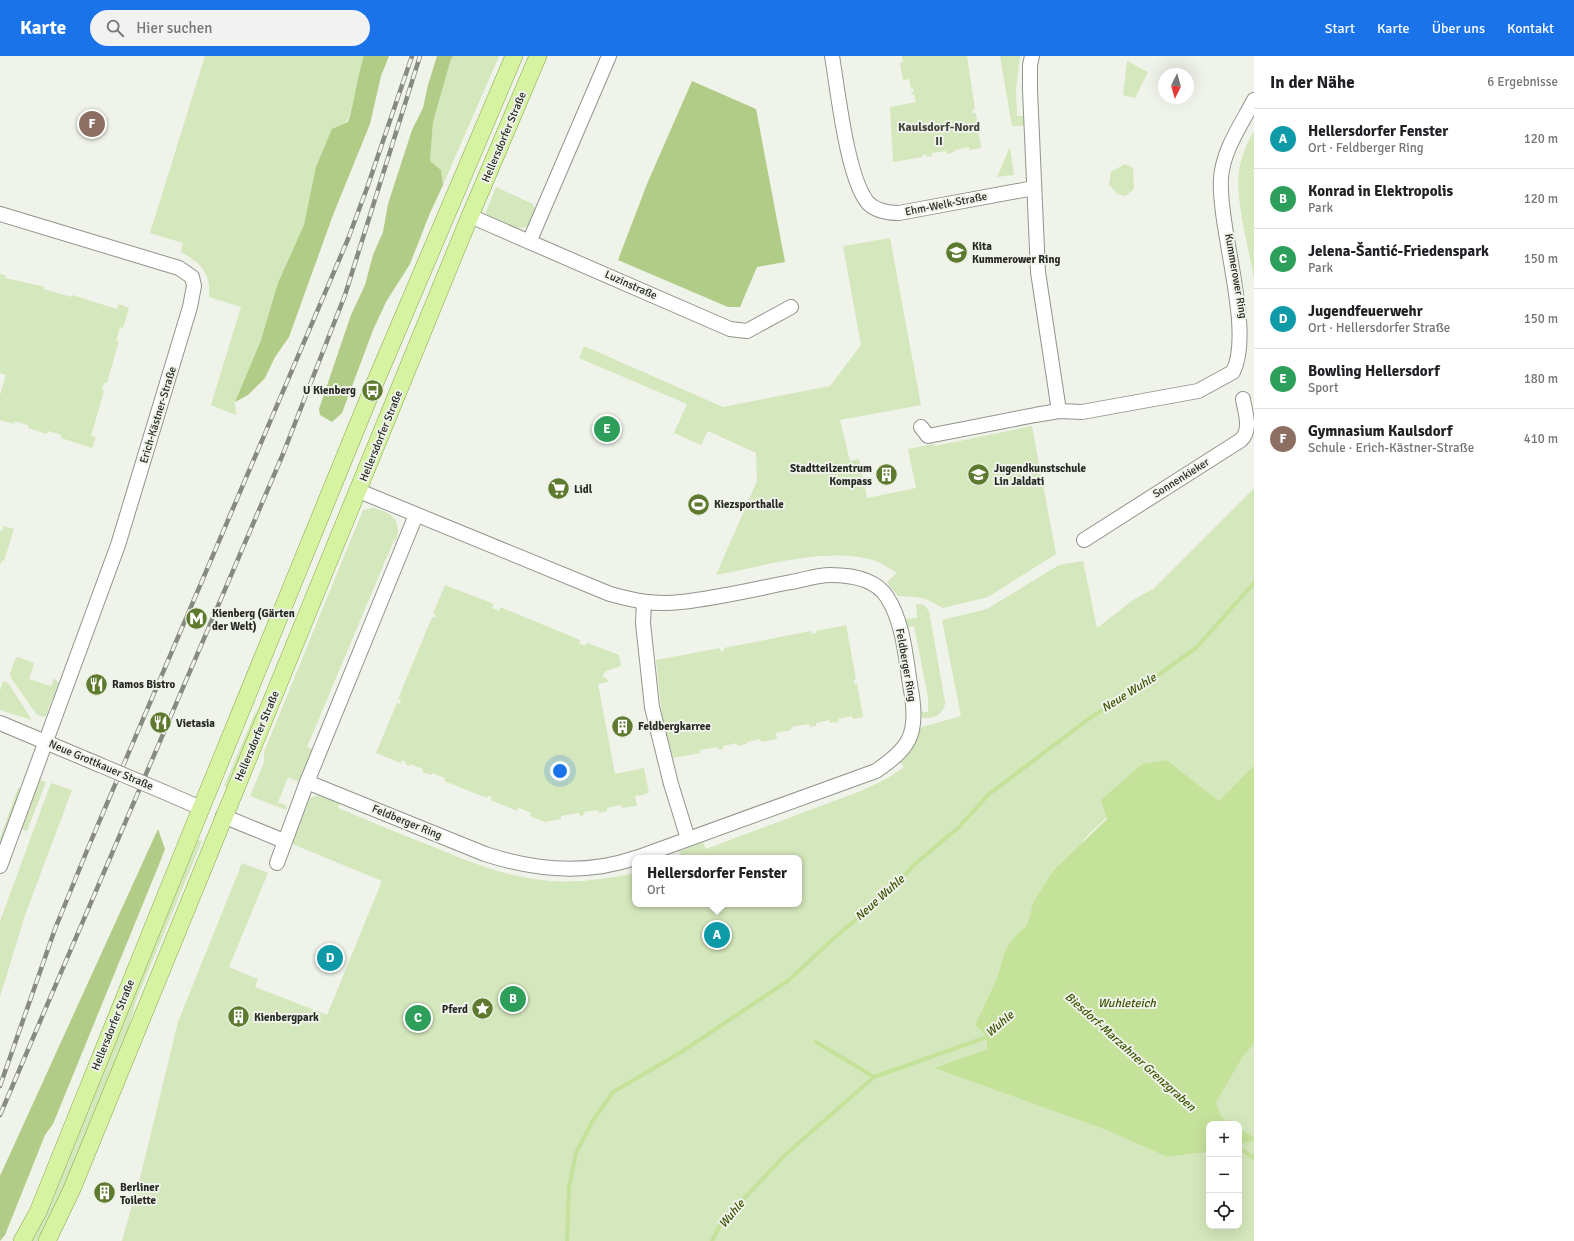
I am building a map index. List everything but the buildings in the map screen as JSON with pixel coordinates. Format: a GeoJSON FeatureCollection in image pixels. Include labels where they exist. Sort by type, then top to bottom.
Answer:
{"type":"FeatureCollection","features":[{"type":"Feature","properties":{"kind":"main road","name":"Hellersdorfer Straße"},"geometry":{"type":"LineString","coordinates":[[22,1241],[38,1212],[201,808],[449,207],[514,56]]}},
{"type":"Feature","properties":{"kind":"main road","name":"Hellersdorfer Straße"},"geometry":{"type":"LineString","coordinates":[[47,1241],[72,1189],[223,816],[359,491],[470,216],[538,56]]}},
{"type":"Feature","properties":{"kind":"main road"},"geometry":{"type":"LineString","coordinates":[[449,207],[470,216]]}},
{"type":"Feature","properties":{"kind":"main road"},"geometry":{"type":"LineString","coordinates":[[201,808],[223,816]]}},
{"type":"Feature","properties":{"kind":"street"},"geometry":{"type":"LineString","coordinates":[[530,240],[609,56]]}},
{"type":"Feature","properties":{"kind":"street","name":"Ehm-Welk-Straße"},"geometry":{"type":"LineString","coordinates":[[832,56],[852,171],[859,190],[869,204],[882,211],[899,213],[1034,188]]}},
{"type":"Feature","properties":{"kind":"street"},"geometry":{"type":"LineString","coordinates":[[1032,56],[1030,65],[1030,90],[1038,272],[1060,411]]}},
{"type":"Feature","properties":{"kind":"street","name":"Kummerower Ring"},"geometry":{"type":"LineString","coordinates":[[921,427],[928,436],[1060,411],[1082,412],[1198,391],[1228,376],[1237,367],[1243,348],[1244,321],[1222,200],[1221,178],[1225,154],[1254,100]]}},
{"type":"Feature","properties":{"kind":"street","name":"Erich-Kästner-Straße"},"geometry":{"type":"LineString","coordinates":[[0,214],[179,268],[192,277],[194,286],[190,307],[131,505],[0,866]]}},
{"type":"Feature","properties":{"kind":"street","name":"Luzinstraße"},"geometry":{"type":"LineString","coordinates":[[470,216],[530,240],[730,329],[747,331],[791,307]]}},
{"type":"Feature","properties":{"kind":"street","name":"Sonnenkieker"},"geometry":{"type":"LineString","coordinates":[[1084,540],[1241,440],[1246,435],[1247,427],[1243,399]]}},
{"type":"Feature","properties":{"kind":"street","name":"Feldberger Ring"},"geometry":{"type":"LineString","coordinates":[[359,491],[610,594],[644,603],[680,602],[828,575],[849,576],[865,580],[878,588],[886,596],[900,626],[914,708],[913,724],[907,745],[896,757],[876,771],[643,855]]}},
{"type":"Feature","properties":{"kind":"street"},"geometry":{"type":"LineString","coordinates":[[277,863],[307,782],[416,515]]}},
{"type":"Feature","properties":{"kind":"street"},"geometry":{"type":"LineString","coordinates":[[644,603],[644,623],[652,707],[671,784],[688,839]]}},
{"type":"Feature","properties":{"kind":"street","name":"Neue Grottkauer Straße"},"geometry":{"type":"LineString","coordinates":[[0,723],[201,808]]}},
{"type":"Feature","properties":{"kind":"street","name":"Feldberger Ring"},"geometry":{"type":"LineString","coordinates":[[307,782],[485,854],[509,862],[538,867],[570,869],[604,866],[632,859]]}},
{"type":"Feature","properties":{"kind":"street"},"geometry":{"type":"LineString","coordinates":[[223,816],[284,841]]}},
{"type":"Feature","properties":{"kind":"shaded area"},"geometry":{"type":"Polygon","coordinates":[[[205,56],[369,56],[323,187],[235,402],[236,415],[211,405],[241,307],[209,297],[206,275],[194,260],[181,252],[183,243],[150,233],[205,56]]]}},
{"type":"Feature","properties":{"kind":"shaded area"},"geometry":{"type":"Polygon","coordinates":[[[364,56],[389,56],[381,76],[370,124],[333,215],[289,337],[275,357],[265,378],[248,395],[235,402],[261,340],[278,283],[304,225],[316,167],[332,129],[348,122],[364,56]]]}},
{"type":"Feature","properties":{"kind":"shaded area"},"geometry":{"type":"Polygon","coordinates":[[[437,56],[453,56],[433,122],[430,161],[441,170],[443,185],[430,213],[410,264],[386,302],[373,330],[342,413],[332,422],[320,415],[319,409],[351,315],[365,285],[373,255],[383,232],[388,204],[412,130],[423,108],[437,56]]]}},
{"type":"Feature","properties":{"kind":"shaded area"},"geometry":{"type":"Polygon","coordinates":[[[453,56],[499,56],[443,185],[441,170],[430,161],[433,122],[453,56]]]}},
{"type":"Feature","properties":{"kind":"shaded area"},"geometry":{"type":"Polygon","coordinates":[[[902,56],[967,56],[975,109],[972,110],[973,114],[976,113],[981,148],[969,150],[969,147],[955,150],[955,152],[947,154],[946,151],[932,153],[932,156],[927,157],[926,154],[922,155],[923,157],[893,162],[890,107],[916,102],[914,94],[912,95],[911,92],[914,92],[913,88],[911,88],[909,79],[903,80],[900,63],[903,62],[902,56]]]}},
{"type":"Feature","properties":{"kind":"shaded area"},"geometry":{"type":"Polygon","coordinates":[[[1000,56],[1020,56],[1016,89],[1017,116],[1025,116],[1025,126],[1012,126],[1000,56]]]}},
{"type":"Feature","properties":{"kind":"shaded area"},"geometry":{"type":"Polygon","coordinates":[[[1127,61],[1148,72],[1135,98],[1123,95],[1127,61]]]}},
{"type":"Feature","properties":{"kind":"shaded area"},"geometry":{"type":"Polygon","coordinates":[[[692,81],[756,109],[785,262],[757,267],[740,307],[728,307],[618,260],[647,184],[692,81]]]}},
{"type":"Feature","properties":{"kind":"shaded area"},"geometry":{"type":"Polygon","coordinates":[[[1254,131],[1254,279],[1242,221],[1238,177],[1244,152],[1254,131]]]}},
{"type":"Feature","properties":{"kind":"shaded area"},"geometry":{"type":"Polygon","coordinates":[[[1010,147],[1014,175],[997,177],[1010,147]]]}},
{"type":"Feature","properties":{"kind":"shaded area"},"geometry":{"type":"Polygon","coordinates":[[[1125,164],[1133,168],[1134,189],[1125,196],[1117,194],[1109,184],[1111,172],[1125,164]]]}},
{"type":"Feature","properties":{"kind":"shaded area"},"geometry":{"type":"Polygon","coordinates":[[[496,187],[533,204],[536,211],[532,223],[528,227],[522,228],[509,225],[485,214],[496,187]]]}},
{"type":"Feature","properties":{"kind":"shaded area"},"geometry":{"type":"Polygon","coordinates":[[[890,238],[921,405],[840,420],[850,461],[859,459],[867,498],[916,488],[908,449],[934,444],[935,446],[1032,426],[1056,554],[988,597],[943,608],[926,599],[898,596],[887,582],[897,573],[876,561],[857,557],[817,556],[716,575],[757,481],[756,453],[708,431],[701,445],[674,433],[687,404],[579,358],[584,346],[723,407],[830,386],[861,345],[843,246],[890,238]]]}},
{"type":"Feature","properties":{"kind":"shaded area"},"geometry":{"type":"Polygon","coordinates":[[[0,274],[5,275],[5,278],[45,287],[44,289],[71,297],[72,295],[117,309],[119,304],[129,308],[123,328],[120,327],[116,341],[119,341],[107,383],[104,383],[102,389],[104,391],[91,436],[96,437],[92,448],[61,438],[61,435],[48,431],[47,434],[28,428],[28,425],[15,421],[14,424],[0,420],[0,395],[6,375],[0,373],[0,274]]]}},
{"type":"Feature","properties":{"kind":"shaded area"},"geometry":{"type":"Polygon","coordinates":[[[1254,488],[1254,765],[1219,801],[1167,760],[1088,835],[1033,903],[1027,925],[1015,936],[1005,950],[997,978],[975,1025],[987,1037],[987,1049],[934,1068],[1106,1130],[1167,1157],[1206,1152],[1206,1229],[1242,1229],[1242,1144],[1254,1141],[1254,1241],[122,1241],[142,1170],[178,1022],[242,863],[268,873],[229,967],[258,979],[255,987],[327,1015],[382,881],[290,843],[307,800],[311,797],[324,795],[331,797],[340,801],[338,808],[475,863],[519,877],[550,881],[582,881],[632,874],[632,907],[802,907],[802,855],[680,855],[679,851],[703,842],[706,849],[861,791],[888,778],[904,767],[899,761],[912,746],[919,728],[961,716],[942,620],[987,609],[1059,565],[1083,561],[1097,628],[1133,600],[1153,589],[1254,488]]]}},
{"type":"Feature","properties":{"kind":"shaded area"},"geometry":{"type":"Polygon","coordinates":[[[372,508],[379,509],[390,514],[394,518],[398,528],[398,534],[396,541],[394,540],[307,747],[314,750],[301,783],[288,777],[278,802],[287,806],[286,810],[250,796],[264,762],[264,752],[363,510],[372,508]]]}},
{"type":"Feature","properties":{"kind":"shaded area"},"geometry":{"type":"Polygon","coordinates":[[[3,526],[14,529],[4,561],[2,560],[0,565],[0,530],[2,531],[3,526]]]}},
{"type":"Feature","properties":{"kind":"shaded area"},"geometry":{"type":"Polygon","coordinates":[[[445,585],[494,604],[492,608],[499,611],[500,607],[580,640],[579,643],[585,646],[587,643],[619,655],[621,666],[606,671],[602,676],[608,680],[608,682],[598,684],[615,774],[644,768],[649,793],[643,794],[644,797],[642,795],[635,796],[637,806],[622,808],[621,805],[607,808],[607,811],[599,813],[598,810],[584,812],[584,815],[580,816],[579,813],[561,816],[561,819],[545,822],[530,816],[531,813],[518,807],[517,811],[491,800],[492,797],[488,796],[487,798],[444,781],[445,778],[432,773],[431,775],[422,772],[423,769],[410,764],[409,766],[402,760],[401,763],[376,753],[397,703],[400,704],[401,700],[398,699],[432,617],[435,618],[436,615],[433,613],[445,585]]]}},
{"type":"Feature","properties":{"kind":"shaded area"},"geometry":{"type":"Polygon","coordinates":[[[916,604],[924,605],[929,611],[945,702],[943,710],[937,716],[929,718],[920,717],[920,712],[928,712],[928,697],[914,626],[906,628],[905,619],[917,618],[916,604]]]}},
{"type":"Feature","properties":{"kind":"shaded area"},"geometry":{"type":"Polygon","coordinates":[[[846,625],[856,679],[854,680],[854,684],[857,683],[863,717],[853,719],[852,716],[838,719],[839,722],[830,723],[829,720],[816,723],[816,726],[810,727],[809,724],[791,727],[791,730],[776,733],[777,739],[761,742],[760,739],[738,746],[737,743],[723,746],[723,749],[719,750],[718,747],[700,750],[700,753],[673,758],[662,715],[656,660],[720,648],[721,652],[724,651],[724,648],[811,631],[812,634],[816,633],[816,631],[846,625]]]}},
{"type":"Feature","properties":{"kind":"shaded area"},"geometry":{"type":"Polygon","coordinates":[[[18,657],[34,663],[29,679],[51,686],[54,678],[59,683],[45,717],[37,715],[11,678],[10,674],[15,659],[18,657]]]}},
{"type":"Feature","properties":{"kind":"shaded area"},"geometry":{"type":"Polygon","coordinates":[[[3,681],[8,683],[32,720],[0,710],[0,691],[3,681]]]}},
{"type":"Feature","properties":{"kind":"shaded area"},"geometry":{"type":"Polygon","coordinates":[[[255,713],[258,714],[229,788],[224,786],[255,713]]]}},
{"type":"Feature","properties":{"kind":"shaded area"},"geometry":{"type":"Polygon","coordinates":[[[38,779],[46,782],[27,831],[20,829],[38,779]]]}},
{"type":"Feature","properties":{"kind":"shaded area"},"geometry":{"type":"Polygon","coordinates":[[[51,783],[72,790],[25,915],[0,997],[0,921],[51,783]]]}},
{"type":"Feature","properties":{"kind":"shaded area"},"geometry":{"type":"Polygon","coordinates":[[[18,788],[22,790],[0,849],[0,838],[18,788]]]}},
{"type":"Feature","properties":{"kind":"shaded area"},"geometry":{"type":"Polygon","coordinates":[[[158,829],[165,849],[53,1124],[45,1135],[5,1235],[0,1241],[0,1176],[158,829]]]}},
{"type":"Feature","properties":{"kind":"shaded area"},"geometry":{"type":"Polygon","coordinates":[[[197,840],[202,841],[136,1001],[126,1037],[73,1167],[41,1241],[30,1241],[197,840]]]}},
{"type":"Feature","properties":{"kind":"shaded area"},"geometry":{"type":"Polygon","coordinates":[[[1254,1044],[1254,1137],[1242,1130],[1242,1121],[1228,1121],[1222,1118],[1216,1103],[1242,1058],[1254,1044]]]}},
{"type":"Feature","properties":{"kind":"water","name":"Wuhleteich"},"geometry":{"type":"Polygon","coordinates":[[[1167,760],[1219,801],[1254,765],[1254,1044],[1242,1058],[1216,1103],[1222,1118],[1228,1121],[1206,1121],[1206,1152],[1167,1157],[1106,1130],[934,1068],[987,1049],[987,1037],[975,1025],[997,978],[1005,950],[1015,936],[1027,925],[1033,903],[1053,871],[1107,819],[1101,800],[1142,764],[1167,760]]]}},
{"type":"Feature","properties":{"kind":"water"},"geometry":{"type":"Polygon","coordinates":[[[1242,1130],[1254,1137],[1254,1141],[1242,1144],[1242,1130]]]}},
{"type":"Feature","properties":{"kind":"waterway","name":"Neue Wuhle"},"geometry":{"type":"LineString","coordinates":[[567,1241],[569,1187],[576,1153],[592,1122],[613,1092],[683,1051],[789,980],[834,938],[892,889],[915,864],[958,828],[989,794],[1090,718],[1151,680],[1196,648],[1254,583]]}},
{"type":"Feature","properties":{"kind":"waterway","name":"Wuhle"},"geometry":{"type":"LineString","coordinates":[[712,1241],[722,1222],[785,1155],[874,1077],[987,1037],[990,1034]]}},
{"type":"Feature","properties":{"kind":"waterway"},"geometry":{"type":"LineString","coordinates":[[816,1042],[874,1077]]}},
{"type":"Feature","properties":{"kind":"waterway","name":"Biesdorf-Marzahner Grenzgraben"},"geometry":{"type":"LineString","coordinates":[[1242,1150],[1254,1158]]}},
{"type":"Feature","properties":{"kind":"railway"},"geometry":{"type":"LineString","coordinates":[[0,1086],[55,929],[88,848],[348,239],[412,56]]}},
{"type":"Feature","properties":{"kind":"railway"},"geometry":{"type":"LineString","coordinates":[[0,1115],[283,454],[345,295],[420,56]]}},
{"type":"Feature","properties":{"kind":"place","name":"Gymnasium Kaulsdorf"},"geometry":{"type":"Point","coordinates":[92,124]}},
{"type":"Feature","properties":{"kind":"place","name":"Kita Kummerower Ring"},"geometry":{"type":"Point","coordinates":[956,252]}},
{"type":"Feature","properties":{"kind":"place","name":"U Kienberg"},"geometry":{"type":"Point","coordinates":[372,390]}},
{"type":"Feature","properties":{"kind":"place","name":"Bowling Hellersdorf"},"geometry":{"type":"Point","coordinates":[607,429]}},
{"type":"Feature","properties":{"kind":"place","name":"Stadtteilzentrum Kompass"},"geometry":{"type":"Point","coordinates":[887,474]}},
{"type":"Feature","properties":{"kind":"place","name":"Jugendkunstschule Lin Jaldati"},"geometry":{"type":"Point","coordinates":[979,474]}},
{"type":"Feature","properties":{"kind":"place","name":"Lidl"},"geometry":{"type":"Point","coordinates":[558,489]}},
{"type":"Feature","properties":{"kind":"place","name":"Kiezsporthalle"},"geometry":{"type":"Point","coordinates":[699,504]}},
{"type":"Feature","properties":{"kind":"place","name":"Kienberg (Gärten der Welt)"},"geometry":{"type":"Point","coordinates":[196,619]}},
{"type":"Feature","properties":{"kind":"place","name":"Ramos Bistro"},"geometry":{"type":"Point","coordinates":[97,684]}},
{"type":"Feature","properties":{"kind":"place","name":"Vietasia"},"geometry":{"type":"Point","coordinates":[160,723]}},
{"type":"Feature","properties":{"kind":"place","name":"Feldbergkarree"},"geometry":{"type":"Point","coordinates":[622,726]}},
{"type":"Feature","properties":{"kind":"place","name":"Hellersdorfer Fenster"},"geometry":{"type":"Point","coordinates":[717,935]}},
{"type":"Feature","properties":{"kind":"place","name":"Jugendfeuerwehr"},"geometry":{"type":"Point","coordinates":[330,958]}},
{"type":"Feature","properties":{"kind":"place","name":"Konrad in Elektropolis"},"geometry":{"type":"Point","coordinates":[513,999]}},
{"type":"Feature","properties":{"kind":"place","name":"Pferd"},"geometry":{"type":"Point","coordinates":[483,1009]}},
{"type":"Feature","properties":{"kind":"place","name":"Kienbergpark"},"geometry":{"type":"Point","coordinates":[238,1017]}},
{"type":"Feature","properties":{"kind":"place","name":"Jelena-Šantić-Friedenspark"},"geometry":{"type":"Point","coordinates":[418,1018]}},
{"type":"Feature","properties":{"kind":"place","name":"Berliner Toilette"},"geometry":{"type":"Point","coordinates":[105,1193]}},
{"type":"Feature","properties":{"kind":"district","name":"Kaulsdorf-Nord II"},"geometry":{"type":"Point","coordinates":[939,134]}}]}
